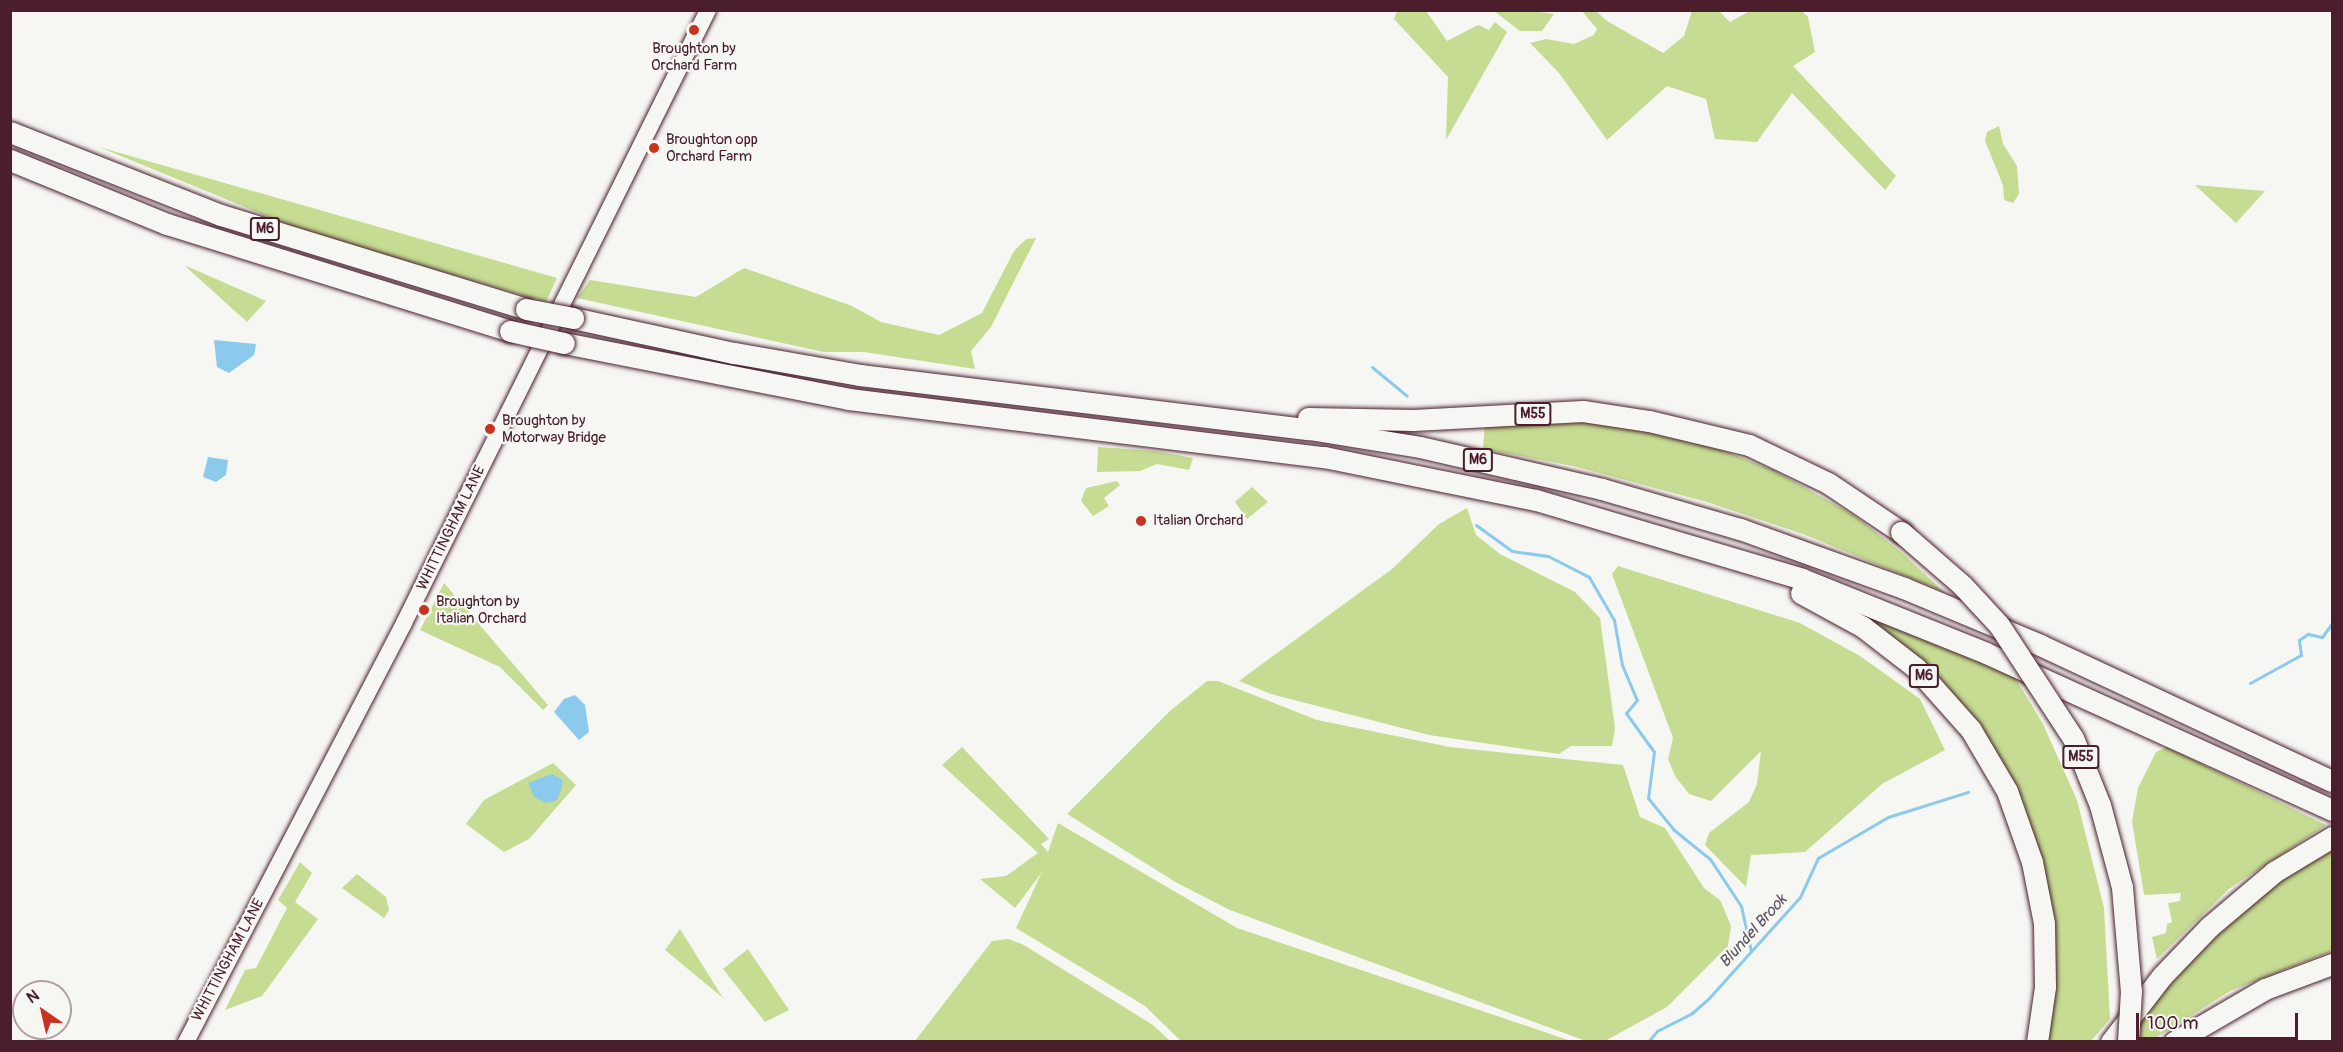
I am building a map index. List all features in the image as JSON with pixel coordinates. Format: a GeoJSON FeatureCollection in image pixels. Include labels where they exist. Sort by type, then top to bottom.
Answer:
{"type":"FeatureCollection","features":[{"type":"Feature","properties":{"kind":"highway","name":"M6"},"geometry":{"type":"LineString","coordinates":[[10,132],[221,215],[526,309],[734,353],[860,375],[1139,407],[1420,447],[1602,489],[1740,529],[1979,619],[2332,781]]}},
{"type":"Feature","properties":{"kind":"highway","name":"M6"},"geometry":{"type":"LineString","coordinates":[[10,160],[167,224],[510,331],[849,399],[1324,457],[1536,500],[1645,530],[1802,579],[1890,614],[2332,810]]}},
{"type":"Feature","properties":{"kind":"highway","name":"M55"},"geometry":{"type":"LineString","coordinates":[[1139,407],[1301,418],[1413,420],[1583,411],[1649,421],[1749,445],[1828,483],[1900,532],[1962,585],[1999,625],[2073,738],[2100,805],[2122,887],[2131,991],[2128,1041]]}},
{"type":"Feature","properties":{"kind":"highway","name":"M6"},"geometry":{"type":"LineString","coordinates":[[1645,530],[1821,601],[1901,655],[1965,723],[2007,791],[2038,886],[2046,961],[2037,1041]]}},
{"type":"Feature","properties":{"kind":"highway"},"geometry":{"type":"LineString","coordinates":[[2111,1041],[2162,976],[2209,927],[2274,872],[2332,837]]}},
{"type":"Feature","properties":{"kind":"highway"},"geometry":{"type":"LineString","coordinates":[[2174,1041],[2265,989],[2332,964]]}},
{"type":"Feature","properties":{"kind":"main road","name":"WHITTINGHAM LANE"},"geometry":{"type":"LineString","coordinates":[[186,1041],[404,623],[708,10]]}},
{"type":"Feature","properties":{"kind":"green space"},"geometry":{"type":"Polygon","coordinates":[[[1397,11],[1426,11],[1447,41],[1478,25],[1489,30],[1495,22],[1507,32],[1446,140],[1448,77],[1394,19],[1397,11]]]}},
{"type":"Feature","properties":{"kind":"green space"},"geometry":{"type":"Polygon","coordinates":[[[1494,11],[1532,11],[1554,14],[1542,31],[1520,31],[1494,11]]]}},
{"type":"Feature","properties":{"kind":"green space"},"geometry":{"type":"Polygon","coordinates":[[[1582,11],[1596,11],[1607,21],[1663,53],[1684,36],[1692,11],[1719,11],[1730,22],[1750,11],[1802,11],[1808,17],[1815,52],[1793,66],[1896,176],[1885,190],[1792,93],[1757,142],[1715,139],[1706,99],[1667,86],[1607,140],[1559,73],[1530,43],[1546,39],[1574,44],[1594,35],[1597,29],[1582,11]]]}},
{"type":"Feature","properties":{"kind":"green space"},"geometry":{"type":"Polygon","coordinates":[[[1999,126],[2003,144],[2017,166],[2019,194],[2013,203],[2004,200],[2003,185],[1985,141],[1987,132],[1999,126]]]}},
{"type":"Feature","properties":{"kind":"green space"},"geometry":{"type":"Polygon","coordinates":[[[99,147],[557,278],[546,302],[308,233],[99,147]]]}},
{"type":"Feature","properties":{"kind":"green space"},"geometry":{"type":"Polygon","coordinates":[[[2195,185],[2265,191],[2236,223],[2195,185]]]}},
{"type":"Feature","properties":{"kind":"green space"},"geometry":{"type":"Polygon","coordinates":[[[1036,238],[991,327],[971,351],[975,369],[864,352],[824,352],[577,298],[590,280],[696,297],[744,268],[852,306],[881,322],[939,335],[982,313],[1014,251],[1026,239],[1036,238]]]}},
{"type":"Feature","properties":{"kind":"green space"},"geometry":{"type":"Polygon","coordinates":[[[184,265],[266,301],[247,322],[184,265]]]}},
{"type":"Feature","properties":{"kind":"green space"},"geometry":{"type":"Polygon","coordinates":[[[1572,421],[1630,427],[1716,448],[1773,470],[1852,514],[1900,551],[1944,592],[1803,534],[1707,502],[1573,466],[1483,449],[1485,423],[1572,421]]]}},
{"type":"Feature","properties":{"kind":"green space"},"geometry":{"type":"Polygon","coordinates":[[[1098,447],[1155,451],[1193,458],[1189,470],[1157,464],[1140,471],[1097,472],[1098,447]]]}},
{"type":"Feature","properties":{"kind":"green space"},"geometry":{"type":"Polygon","coordinates":[[[1117,481],[1120,485],[1104,498],[1109,506],[1093,516],[1081,501],[1086,488],[1117,481]]]}},
{"type":"Feature","properties":{"kind":"green space"},"geometry":{"type":"Polygon","coordinates":[[[1252,487],[1268,502],[1247,519],[1235,502],[1252,487]]]}},
{"type":"Feature","properties":{"kind":"green space"},"geometry":{"type":"Polygon","coordinates":[[[1467,508],[1476,535],[1500,554],[1575,592],[1600,618],[1615,728],[1612,746],[1571,746],[1559,754],[1429,735],[1271,694],[1239,681],[1392,569],[1439,524],[1467,508]]]}},
{"type":"Feature","properties":{"kind":"green space"},"geometry":{"type":"Polygon","coordinates":[[[1618,566],[1800,623],[1860,656],[1920,699],[1945,750],[1882,784],[1805,852],[1751,855],[1746,887],[1705,845],[1709,833],[1749,802],[1757,784],[1761,751],[1711,801],[1689,794],[1675,776],[1668,759],[1673,738],[1612,574],[1618,566]]]}},
{"type":"Feature","properties":{"kind":"green space"},"geometry":{"type":"Polygon","coordinates":[[[444,583],[548,705],[543,710],[500,667],[420,630],[444,583]]]}},
{"type":"Feature","properties":{"kind":"green space"},"geometry":{"type":"Polygon","coordinates":[[[1863,613],[2014,676],[2043,724],[2077,800],[2104,908],[2110,1019],[2091,1041],[2044,1041],[2051,935],[1974,719],[1923,661],[1863,613]]]}},
{"type":"Feature","properties":{"kind":"green space"},"geometry":{"type":"Polygon","coordinates":[[[1207,681],[1218,681],[1317,720],[1450,747],[1623,765],[1640,817],[1665,828],[1704,888],[1720,900],[1731,926],[1728,946],[1667,1007],[1605,1041],[1586,1041],[1230,910],[1177,883],[1067,814],[1170,711],[1207,681]]]}},
{"type":"Feature","properties":{"kind":"green space"},"geometry":{"type":"Polygon","coordinates":[[[962,747],[1049,839],[1041,844],[1048,852],[1058,823],[1237,928],[1571,1041],[1181,1041],[1145,1006],[1016,928],[1042,872],[1015,908],[980,879],[1006,876],[1038,853],[942,765],[962,747]]]}},
{"type":"Feature","properties":{"kind":"green space"},"geometry":{"type":"Polygon","coordinates":[[[2167,747],[2326,825],[2230,888],[2157,959],[2152,937],[2166,933],[2167,924],[2172,922],[2168,903],[2180,901],[2181,893],[2144,895],[2132,821],[2138,788],[2156,752],[2167,747]]]}},
{"type":"Feature","properties":{"kind":"green space"},"geometry":{"type":"Polygon","coordinates":[[[553,763],[576,785],[529,839],[504,852],[466,824],[484,800],[553,763]]]}},
{"type":"Feature","properties":{"kind":"green space"},"geometry":{"type":"Polygon","coordinates":[[[2332,844],[2332,951],[2230,991],[2151,1041],[2134,1042],[2136,1020],[2235,912],[2332,844]]]}},
{"type":"Feature","properties":{"kind":"green space"},"geometry":{"type":"Polygon","coordinates":[[[300,862],[312,873],[295,902],[318,919],[262,996],[225,1010],[245,970],[256,968],[287,908],[278,900],[300,862]]]}},
{"type":"Feature","properties":{"kind":"green space"},"geometry":{"type":"Polygon","coordinates":[[[357,874],[386,897],[389,910],[384,918],[342,888],[357,874]]]}},
{"type":"Feature","properties":{"kind":"green space"},"geometry":{"type":"Polygon","coordinates":[[[680,929],[723,998],[665,950],[680,929]]]}},
{"type":"Feature","properties":{"kind":"green space"},"geometry":{"type":"Polygon","coordinates":[[[1008,939],[1022,944],[1153,1025],[1170,1041],[915,1041],[992,941],[1008,939]]]}},
{"type":"Feature","properties":{"kind":"green space"},"geometry":{"type":"Polygon","coordinates":[[[748,949],[789,1010],[765,1022],[723,969],[748,949]]]}},
{"type":"Feature","properties":{"kind":"water"},"geometry":{"type":"Polygon","coordinates":[[[214,340],[256,344],[254,355],[229,373],[217,367],[214,340]]]}},
{"type":"Feature","properties":{"kind":"water"},"geometry":{"type":"Polygon","coordinates":[[[208,457],[228,460],[226,475],[216,482],[203,477],[208,457]]]}},
{"type":"Feature","properties":{"kind":"water"},"geometry":{"type":"Polygon","coordinates":[[[575,695],[585,705],[589,732],[579,740],[554,712],[564,699],[575,695]]]}},
{"type":"Feature","properties":{"kind":"water"},"geometry":{"type":"Polygon","coordinates":[[[552,774],[563,780],[561,790],[557,800],[546,803],[534,797],[528,783],[552,774]]]}},
{"type":"Feature","properties":{"kind":"waterway"},"geometry":{"type":"LineString","coordinates":[[1372,367],[1407,396]]}},
{"type":"Feature","properties":{"kind":"waterway"},"geometry":{"type":"LineString","coordinates":[[1476,525],[1512,551],[1548,556],[1589,577],[1614,620],[1622,665],[1637,700],[1626,713],[1654,752],[1648,798],[1674,830],[1710,859],[1741,906],[1751,951]]}},
{"type":"Feature","properties":{"kind":"waterway","name":"Blundel Brook"},"geometry":{"type":"LineString","coordinates":[[2250,683],[2301,655],[2299,640],[2308,634],[2322,637],[2332,623]]}},
{"type":"Feature","properties":{"kind":"waterway","name":"Blundel Brook"},"geometry":{"type":"LineString","coordinates":[[1648,1042],[1657,1031],[1692,1013],[1709,998],[1800,897],[1818,858],[1888,817],[1968,792]]}},
{"type":"Feature","properties":{"kind":"place","name":"Broughton by Orchard Farm"},"geometry":{"type":"Point","coordinates":[694,30]}},
{"type":"Feature","properties":{"kind":"place","name":"Broughton opp Orchard Farm"},"geometry":{"type":"Point","coordinates":[654,148]}},
{"type":"Feature","properties":{"kind":"place","name":"Broughton by Motorway Bridge"},"geometry":{"type":"Point","coordinates":[490,429]}},
{"type":"Feature","properties":{"kind":"place","name":"Italian Orchard"},"geometry":{"type":"Point","coordinates":[1141,521]}},
{"type":"Feature","properties":{"kind":"place","name":"Broughton by Italian Orchard"},"geometry":{"type":"Point","coordinates":[424,610]}}]}
